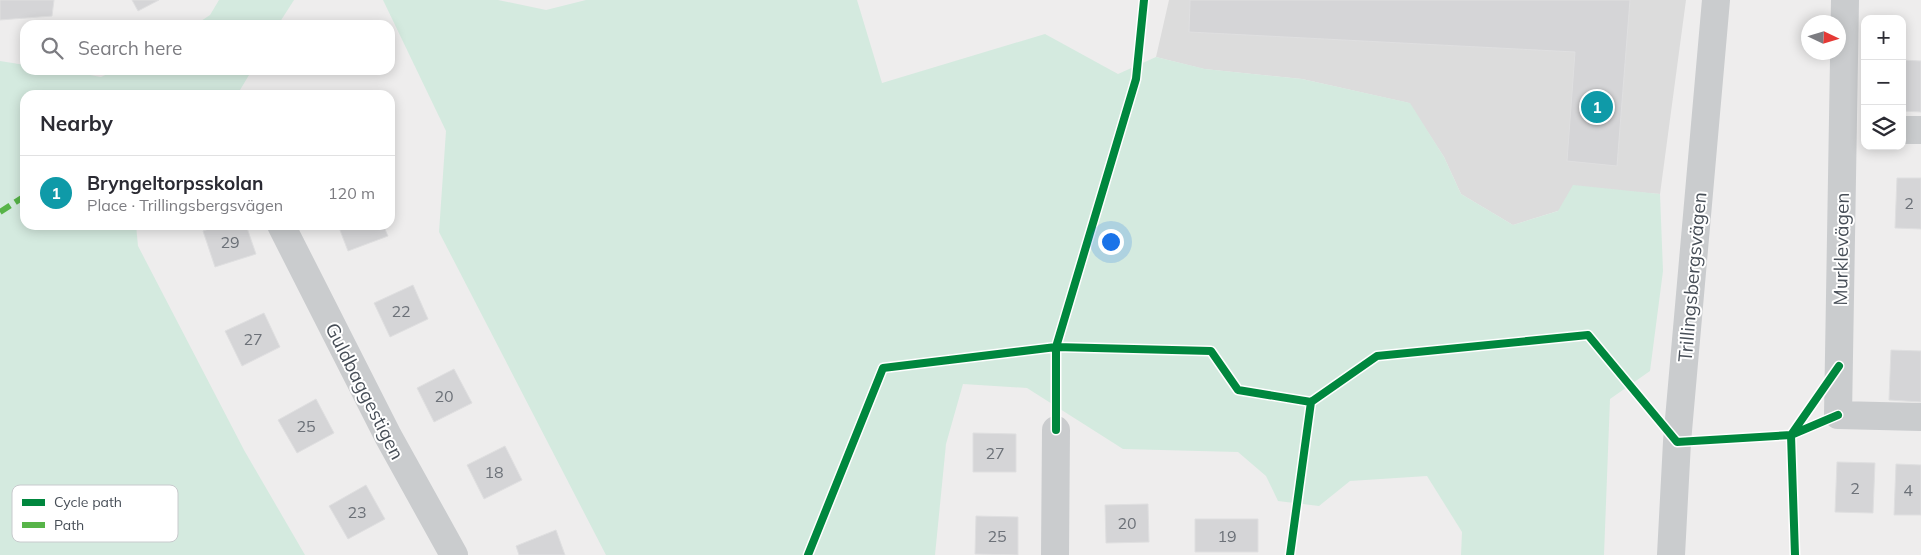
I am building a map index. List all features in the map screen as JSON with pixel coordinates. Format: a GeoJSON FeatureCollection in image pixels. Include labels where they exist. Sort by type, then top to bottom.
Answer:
{"type":"FeatureCollection","features":[{"type":"Feature","properties":{"kind":"street","name":"Trillingsbergsvägen"},"geometry":{"type":"LineString","coordinates":[[1671,555],[1677,442],[1716,0]]}},
{"type":"Feature","properties":{"kind":"street","name":"Murklevägen"},"geometry":{"type":"LineString","coordinates":[[1845,0],[1854,129],[1838,415],[1921,417]]}},
{"type":"Feature","properties":{"kind":"street"},"geometry":{"type":"LineString","coordinates":[[1906,130],[1921,130]]}},
{"type":"Feature","properties":{"kind":"street","name":"Guldbaggestigen"},"geometry":{"type":"LineString","coordinates":[[284,230],[388,436],[454,555]]}},
{"type":"Feature","properties":{"kind":"street"},"geometry":{"type":"LineString","coordinates":[[1056,430],[1056,555]]}},
{"type":"Feature","properties":{"kind":"shaded area"},"geometry":{"type":"Polygon","coordinates":[[[1169,0],[1686,0],[1660,194],[1622,191],[1513,225],[1461,194],[1444,157],[1409,103],[1302,79],[1204,69],[1156,57],[1169,0]]]}},
{"type":"Feature","properties":{"kind":"green space"},"geometry":{"type":"Polygon","coordinates":[[[219,0],[294,0],[281,20],[202,20],[210,15],[219,0]]]}},
{"type":"Feature","properties":{"kind":"green space"},"geometry":{"type":"Polygon","coordinates":[[[383,0],[498,0],[546,10],[586,0],[857,0],[882,83],[1045,34],[1118,74],[1156,57],[1205,69],[1302,79],[1410,103],[1444,157],[1461,194],[1513,225],[1558,211],[1573,185],[1660,194],[1663,271],[1650,371],[1610,399],[1604,555],[1461,555],[1462,532],[1427,476],[1350,481],[1319,506],[1278,501],[1266,476],[1238,452],[1123,449],[1027,388],[963,384],[946,444],[935,555],[606,555],[439,232],[446,131],[395,25],[395,20],[393,20],[383,0]]]}},
{"type":"Feature","properties":{"kind":"green space"},"geometry":{"type":"Polygon","coordinates":[[[0,61],[20,64],[20,75],[90,75],[101,77],[105,75],[249,75],[240,90],[20,90],[20,230],[136,230],[138,246],[244,450],[305,555],[0,555],[0,61]]]}},
{"type":"Feature","properties":{"kind":"building"},"geometry":{"type":"Polygon","coordinates":[[[0,0],[54,0],[52,16],[0,20],[0,0]]]}},
{"type":"Feature","properties":{"kind":"building"},"geometry":{"type":"Polygon","coordinates":[[[132,0],[159,0],[138,11],[132,0]]]}},
{"type":"Feature","properties":{"kind":"building"},"geometry":{"type":"Polygon","coordinates":[[[1190,0],[1630,0],[1617,166],[1567,161],[1575,52],[1189,32],[1190,0]]]}},
{"type":"Feature","properties":{"kind":"building"},"geometry":{"type":"Polygon","coordinates":[[[1906,60],[1921,61],[1921,112],[1906,111],[1906,60]]]}},
{"type":"Feature","properties":{"kind":"building"},"geometry":{"type":"Polygon","coordinates":[[[1897,178],[1921,178],[1921,229],[1895,228],[1897,178]]]}},
{"type":"Feature","properties":{"kind":"building"},"geometry":{"type":"Polygon","coordinates":[[[248,230],[256,254],[215,267],[203,231],[248,230]]]}},
{"type":"Feature","properties":{"kind":"building"},"geometry":{"type":"Polygon","coordinates":[[[340,230],[385,230],[388,236],[348,251],[340,230]]]}},
{"type":"Feature","properties":{"kind":"building"},"geometry":{"type":"Polygon","coordinates":[[[413,285],[428,319],[390,337],[374,303],[413,285]]]}},
{"type":"Feature","properties":{"kind":"building"},"geometry":{"type":"Polygon","coordinates":[[[264,313],[280,347],[242,366],[225,331],[264,313]]]}},
{"type":"Feature","properties":{"kind":"building"},"geometry":{"type":"Polygon","coordinates":[[[1891,350],[1921,351],[1921,402],[1889,400],[1891,350]]]}},
{"type":"Feature","properties":{"kind":"building"},"geometry":{"type":"Polygon","coordinates":[[[454,369],[472,403],[434,422],[417,388],[454,369]]]}},
{"type":"Feature","properties":{"kind":"building"},"geometry":{"type":"Polygon","coordinates":[[[316,399],[334,433],[297,453],[278,420],[316,399]]]}},
{"type":"Feature","properties":{"kind":"building"},"geometry":{"type":"Polygon","coordinates":[[[973,433],[1016,434],[1016,472],[973,472],[973,433]]]}},
{"type":"Feature","properties":{"kind":"building"},"geometry":{"type":"Polygon","coordinates":[[[505,446],[522,480],[484,499],[467,465],[505,446]]]}},
{"type":"Feature","properties":{"kind":"building"},"geometry":{"type":"Polygon","coordinates":[[[1837,462],[1875,463],[1873,513],[1835,512],[1837,462]]]}},
{"type":"Feature","properties":{"kind":"building"},"geometry":{"type":"Polygon","coordinates":[[[1896,464],[1921,465],[1921,515],[1894,515],[1896,464]]]}},
{"type":"Feature","properties":{"kind":"building"},"geometry":{"type":"Polygon","coordinates":[[[366,485],[385,519],[348,539],[329,506],[366,485]]]}},
{"type":"Feature","properties":{"kind":"building"},"geometry":{"type":"Polygon","coordinates":[[[1148,504],[1149,542],[1106,543],[1105,505],[1148,504]]]}},
{"type":"Feature","properties":{"kind":"building"},"geometry":{"type":"Polygon","coordinates":[[[976,516],[1018,517],[1018,555],[975,554],[976,516]]]}},
{"type":"Feature","properties":{"kind":"building"},"geometry":{"type":"Polygon","coordinates":[[[1195,519],[1258,519],[1258,552],[1195,552],[1195,519]]]}},
{"type":"Feature","properties":{"kind":"building"},"geometry":{"type":"Polygon","coordinates":[[[556,530],[565,555],[519,555],[516,546],[556,530]]]}},
{"type":"Feature","properties":{"kind":"marked path"},"geometry":{"type":"LineString","coordinates":[[0,212],[20,199]]}},
{"type":"Feature","properties":{"kind":"cycle path"},"geometry":{"type":"LineString","coordinates":[[808,555],[883,368],[1056,347],[1136,79],[1144,0]]}},
{"type":"Feature","properties":{"kind":"cycle path"},"geometry":{"type":"LineString","coordinates":[[1056,430],[1056,347],[1211,351],[1238,390],[1311,402],[1377,356],[1588,335],[1677,442],[1791,435],[1838,415]]}},
{"type":"Feature","properties":{"kind":"cycle path"},"geometry":{"type":"LineString","coordinates":[[1795,555],[1791,435],[1839,366]]}},
{"type":"Feature","properties":{"kind":"cycle path"},"geometry":{"type":"LineString","coordinates":[[1290,555],[1311,402]]}},
{"type":"Feature","properties":{"kind":"place","name":"Bryngeltorpsskolan"},"geometry":{"type":"Point","coordinates":[1597,107]}}]}
